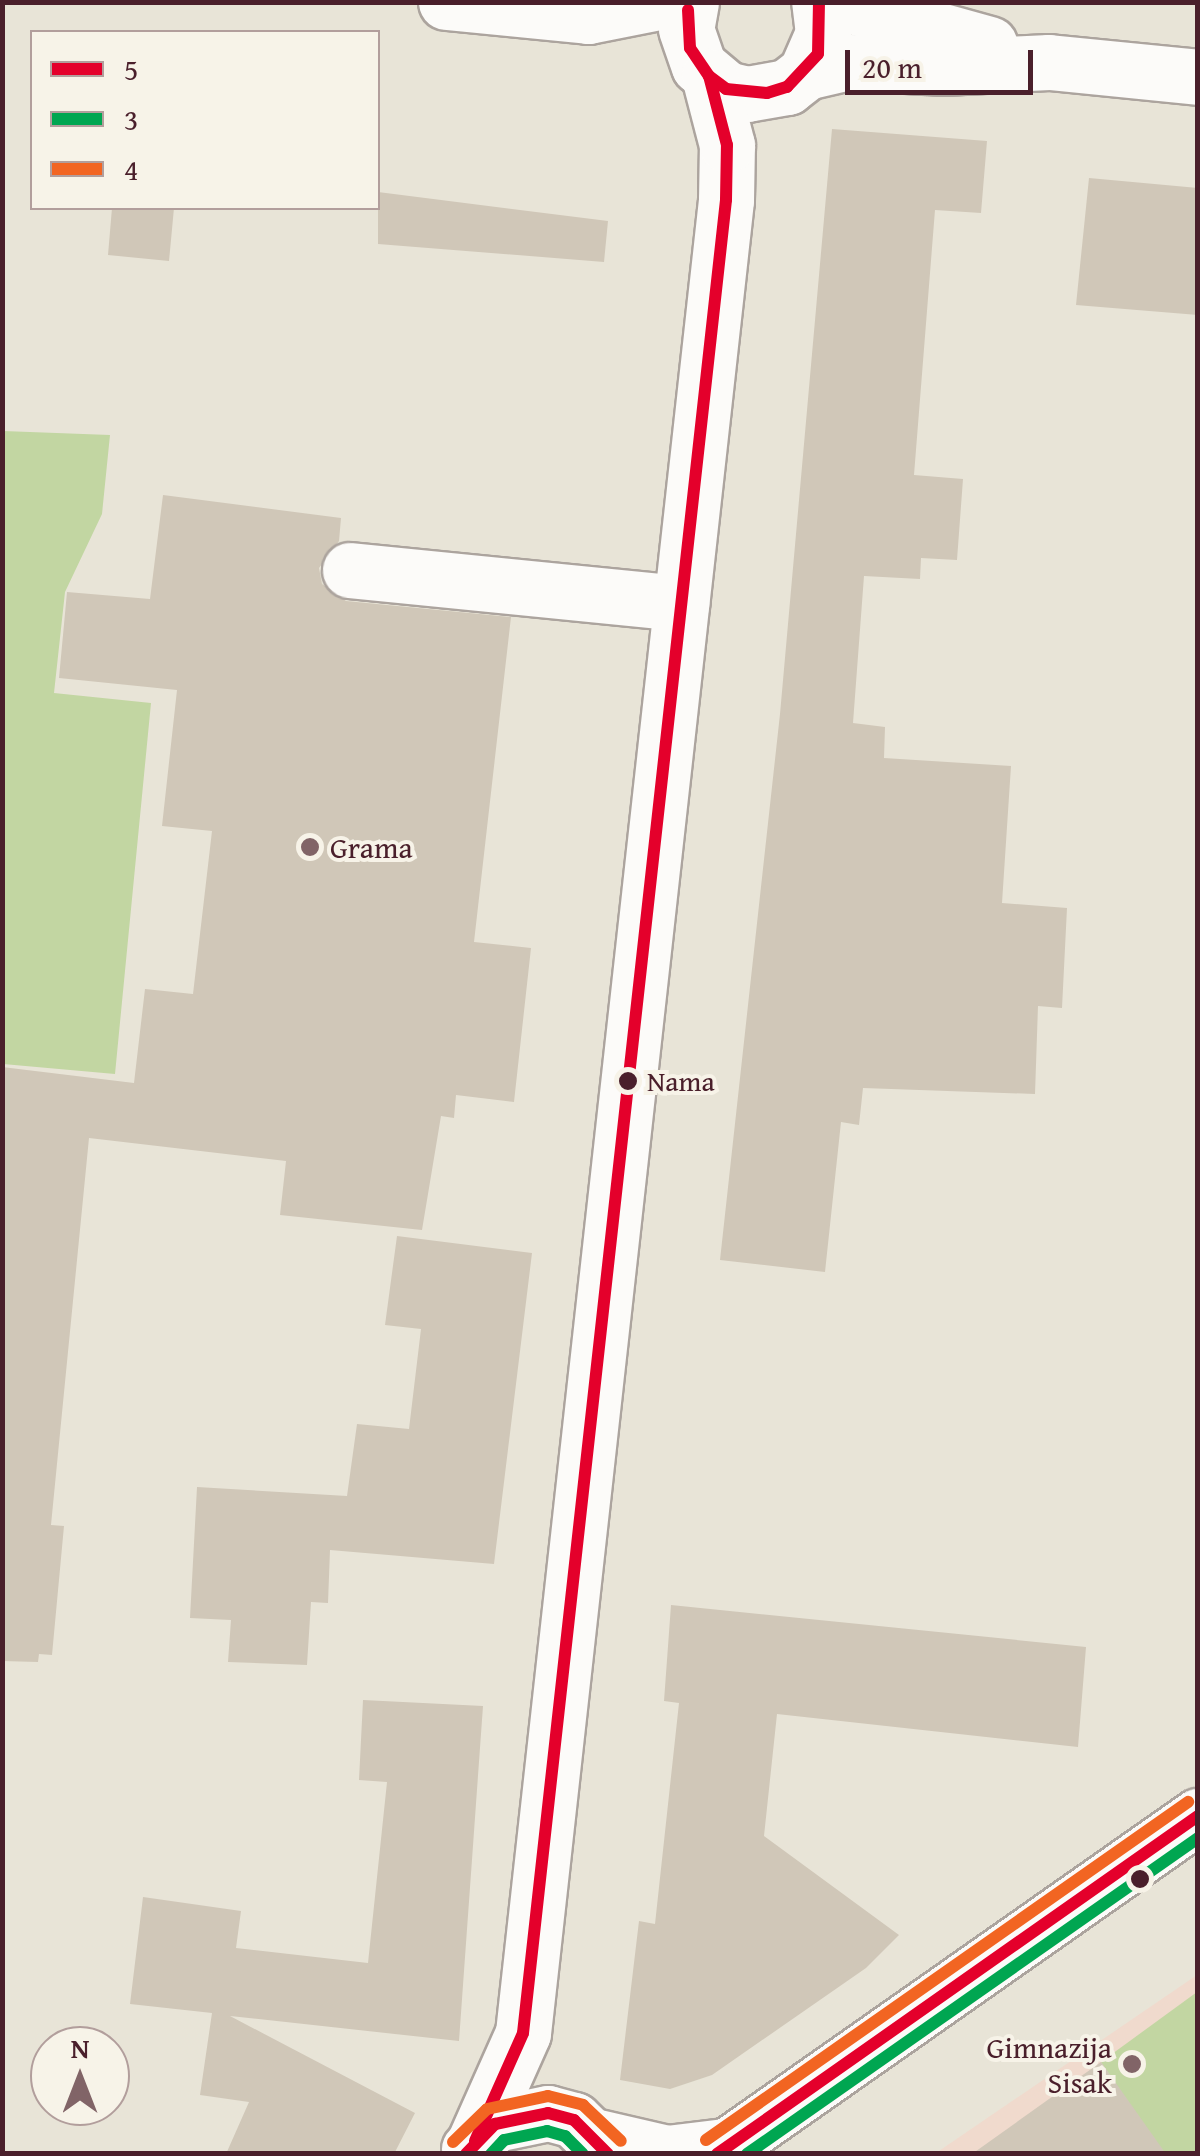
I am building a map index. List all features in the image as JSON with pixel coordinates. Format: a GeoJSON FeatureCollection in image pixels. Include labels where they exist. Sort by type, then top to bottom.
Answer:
{"type":"FeatureCollection","features":[{"type":"Feature","properties":{"kind":"street"},"geometry":{"type":"LineString","coordinates":[[446,2],[588,16],[659,2]]}},
{"type":"Feature","properties":{"kind":"street"},"geometry":{"type":"LineString","coordinates":[[470,2147],[523,2033],[726,200],[727,145],[686,28],[691,2]]}},
{"type":"Feature","properties":{"kind":"street"},"geometry":{"type":"LineString","coordinates":[[726,200],[758,126],[796,80],[823,33],[819,2]]}},
{"type":"Feature","properties":{"kind":"street"},"geometry":{"type":"LineString","coordinates":[[837,2],[1049,62]]}},
{"type":"Feature","properties":{"kind":"street"},"geometry":{"type":"LineString","coordinates":[[588,16],[747,94],[849,62],[1049,62],[1198,77]]}},
{"type":"Feature","properties":{"kind":"street"},"geometry":{"type":"LineString","coordinates":[[350,570],[681,603]]}},
{"type":"Feature","properties":{"kind":"street"},"geometry":{"type":"LineString","coordinates":[[470,2147],[521,2114],[594,2137],[667,2153],[720,2150],[1198,1816]]}},
{"type":"Feature","properties":{"kind":"street"},"geometry":{"type":"LineString","coordinates":[[523,2033],[538,2080],[594,2137]]}},
{"type":"Feature","properties":{"kind":"shaded area","name":"Gimnazija Sisak"},"geometry":{"type":"Polygon","coordinates":[[[1197,1975],[1197,2153],[936,2153],[1197,1975]]]}},
{"type":"Feature","properties":{"kind":"green space"},"geometry":{"type":"Polygon","coordinates":[[[3,431],[110,435],[102,514],[65,592],[54,693],[151,703],[115,1074],[3,1064],[3,431]]]}},
{"type":"Feature","properties":{"kind":"green space"},"geometry":{"type":"Polygon","coordinates":[[[1197,1992],[1197,2153],[1162,2153],[1101,2062],[1197,1992]]]}},
{"type":"Feature","properties":{"kind":"building"},"geometry":{"type":"Polygon","coordinates":[[[832,129],[987,141],[981,213],[935,210],[914,475],[963,479],[957,560],[921,558],[920,579],[864,576],[853,723],[885,727],[884,758],[1011,766],[1002,903],[1067,908],[1062,1008],[1038,1006],[1035,1094],[863,1088],[859,1125],[841,1122],[825,1272],[720,1260],[780,714],[832,129]]]}},
{"type":"Feature","properties":{"kind":"building"},"geometry":{"type":"Polygon","coordinates":[[[1089,178],[1198,188],[1198,315],[1076,305],[1089,178]]]}},
{"type":"Feature","properties":{"kind":"building"},"geometry":{"type":"Polygon","coordinates":[[[380,192],[608,221],[604,262],[378,244],[380,192]]]}},
{"type":"Feature","properties":{"kind":"building"},"geometry":{"type":"Polygon","coordinates":[[[112,210],[174,210],[169,261],[108,255],[112,210]]]}},
{"type":"Feature","properties":{"kind":"building"},"geometry":{"type":"Polygon","coordinates":[[[163,495],[341,518],[339,541],[319,568],[322,584],[346,601],[511,617],[474,942],[531,948],[514,1102],[456,1095],[454,1118],[441,1116],[422,1230],[280,1215],[286,1161],[89,1138],[51,1525],[64,1526],[52,1655],[39,1654],[38,1662],[2,1661],[2,1067],[134,1083],[145,989],[193,994],[212,831],[162,826],[177,690],[59,678],[67,592],[150,599],[163,495]]]}},
{"type":"Feature","properties":{"kind":"building"},"geometry":{"type":"Polygon","coordinates":[[[397,1236],[532,1253],[494,1564],[330,1550],[328,1603],[311,1602],[307,1665],[228,1662],[231,1620],[190,1618],[197,1487],[347,1496],[357,1424],[409,1429],[421,1329],[385,1325],[397,1236]]]}},
{"type":"Feature","properties":{"kind":"building"},"geometry":{"type":"Polygon","coordinates":[[[671,1605],[1086,1647],[1078,1747],[777,1714],[764,1836],[899,1935],[866,1968],[712,2075],[670,2089],[620,2080],[639,1921],[655,1924],[679,1703],[664,1701],[671,1605]]]}},
{"type":"Feature","properties":{"kind":"building"},"geometry":{"type":"Polygon","coordinates":[[[363,1700],[483,1706],[459,2041],[230,2016],[415,2113],[394,2154],[226,2154],[249,2102],[200,2095],[212,2013],[130,2004],[143,1897],[241,1911],[236,1948],[368,1963],[387,1782],[359,1780],[363,1700]]]}},
{"type":"Feature","properties":{"kind":"building"},"geometry":{"type":"Polygon","coordinates":[[[1101,2062],[1166,2154],[972,2154],[1101,2062]]]}},
{"type":"Feature","properties":{"kind":"transit line","name":"5"},"geometry":{"type":"LineString","coordinates":[[688,10],[690,48],[709,76],[726,89],[767,93],[787,87],[818,54],[819,2]]}},
{"type":"Feature","properties":{"kind":"transit line","name":"5"},"geometry":{"type":"LineString","coordinates":[[475,2141],[523,2033],[726,200],[727,145],[709,76]]}},
{"type":"Feature","properties":{"kind":"transit line","name":"4"},"geometry":{"type":"LineString","coordinates":[[706,2140],[1188,1802]]}},
{"type":"Feature","properties":{"kind":"transit line","name":"5"},"geometry":{"type":"LineString","coordinates":[[717,2154],[1198,1816]]}},
{"type":"Feature","properties":{"kind":"transit line","name":"3"},"geometry":{"type":"LineString","coordinates":[[747,2154],[1198,1838]]}},
{"type":"Feature","properties":{"kind":"transit line","name":"4"},"geometry":{"type":"LineString","coordinates":[[453,2142],[487,2109],[548,2096],[583,2105],[621,2141]]}},
{"type":"Feature","properties":{"kind":"transit line","name":"5"},"geometry":{"type":"LineString","coordinates":[[466,2154],[495,2124],[548,2113],[574,2120],[608,2154]]}},
{"type":"Feature","properties":{"kind":"transit line","name":"3"},"geometry":{"type":"LineString","coordinates":[[491,2154],[504,2140],[547,2131],[565,2136],[583,2154]]}},
{"type":"Feature","properties":{"kind":"place","name":"Grama"},"geometry":{"type":"Point","coordinates":[310,847]}},
{"type":"Feature","properties":{"kind":"place","name":"Nama"},"geometry":{"type":"Point","coordinates":[628,1081]}},
{"type":"Feature","properties":{"kind":"place","name":"Gimnazija Sisak"},"geometry":{"type":"Point","coordinates":[1132,2064]}}]}
